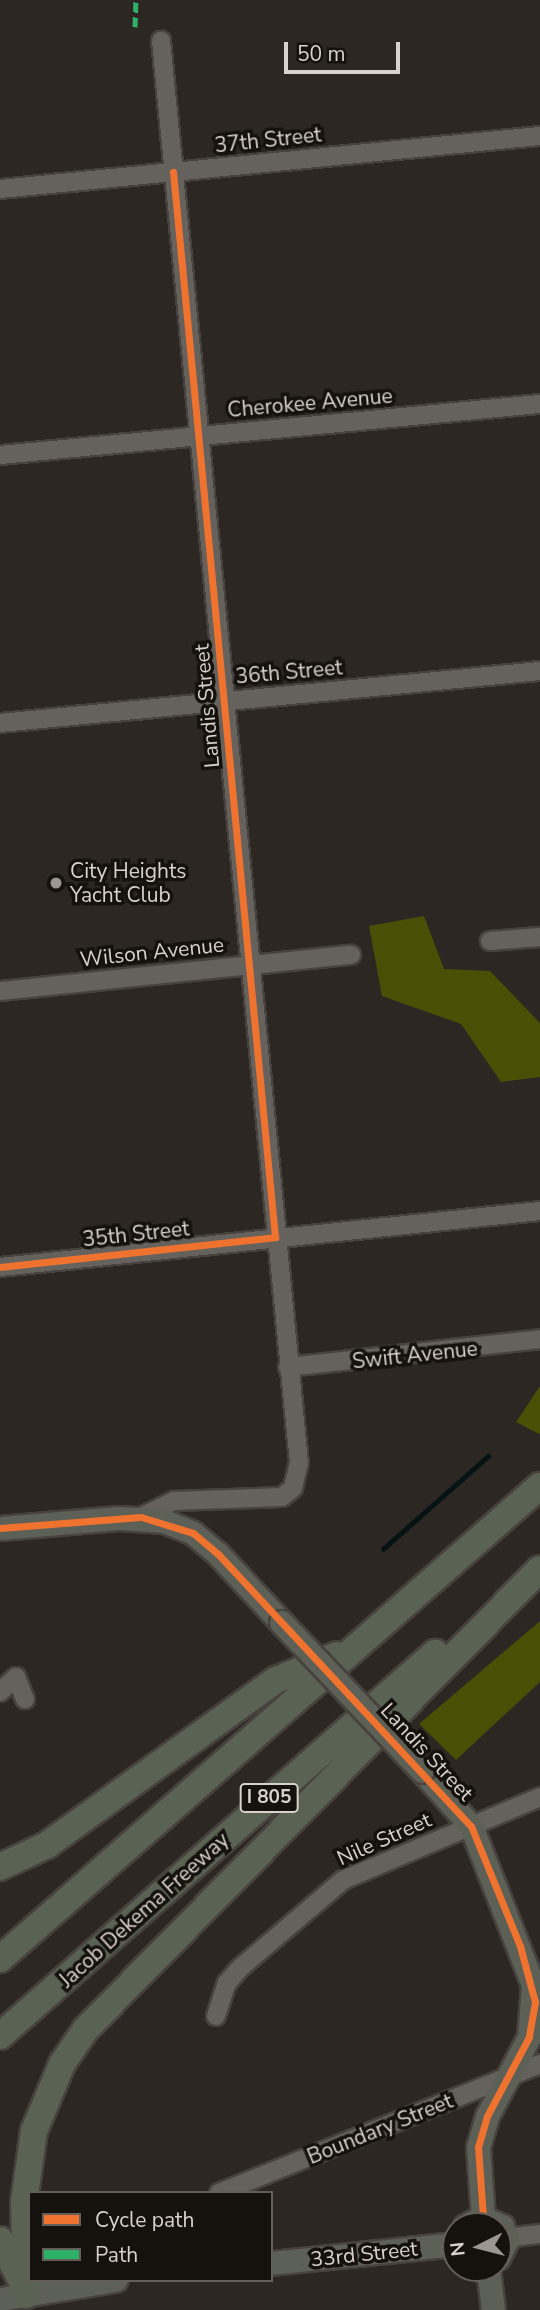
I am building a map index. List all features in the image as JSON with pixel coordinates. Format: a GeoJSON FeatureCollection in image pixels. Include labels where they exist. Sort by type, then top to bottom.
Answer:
{"type":"FeatureCollection","features":[{"type":"Feature","properties":{"kind":"highway","name":"I 805"},"geometry":{"type":"LineString","coordinates":[[0,1959],[540,1486]]}},
{"type":"Feature","properties":{"kind":"highway","name":"Jacob Dekema Freeway"},"geometry":{"type":"LineString","coordinates":[[0,2036],[540,1562]]}},
{"type":"Feature","properties":{"kind":"highway"},"geometry":{"type":"LineString","coordinates":[[23,2296],[24,2202],[34,2131],[62,2064],[86,2029],[540,1569]]}},
{"type":"Feature","properties":{"kind":"highway"},"geometry":{"type":"LineString","coordinates":[[0,1867],[63,1835],[276,1680],[355,1648]]}},
{"type":"Feature","properties":{"kind":"highway"},"geometry":{"type":"LineString","coordinates":[[0,2240],[14,2259],[23,2296]]}},
{"type":"Feature","properties":{"kind":"main road"},"geometry":{"type":"LineString","coordinates":[[0,1528],[141,1517]]}},
{"type":"Feature","properties":{"kind":"main road","name":"Landis Street"},"geometry":{"type":"LineString","coordinates":[[141,1517],[192,1533],[281,1622],[471,1826],[533,1985],[534,2019],[478,2147],[474,2212]]}},
{"type":"Feature","properties":{"kind":"main road","name":"33rd Street"},"geometry":{"type":"LineString","coordinates":[[273,2263],[442,2245]]}},
{"type":"Feature","properties":{"kind":"main road"},"geometry":{"type":"LineString","coordinates":[[23,2296],[104,2282]]}},
{"type":"Feature","properties":{"kind":"main road"},"geometry":{"type":"LineString","coordinates":[[490,2282],[493,2310]]}},
{"type":"Feature","properties":{"kind":"street","name":"Landis Street"},"geometry":{"type":"LineString","coordinates":[[141,1517],[174,1501],[228,1496],[267,1500],[293,1488],[299,1463],[161,41]]}},
{"type":"Feature","properties":{"kind":"street","name":"37th Street"},"geometry":{"type":"LineString","coordinates":[[0,189],[540,136]]}},
{"type":"Feature","properties":{"kind":"street","name":"Cherokee Avenue"},"geometry":{"type":"LineString","coordinates":[[0,455],[540,404]]}},
{"type":"Feature","properties":{"kind":"street","name":"36th Street"},"geometry":{"type":"LineString","coordinates":[[0,723],[540,671]]}},
{"type":"Feature","properties":{"kind":"street"},"geometry":{"type":"LineString","coordinates":[[490,941],[540,937]]}},
{"type":"Feature","properties":{"kind":"street","name":"Wilson Avenue"},"geometry":{"type":"LineString","coordinates":[[0,990],[351,955]]}},
{"type":"Feature","properties":{"kind":"street","name":"35th Street"},"geometry":{"type":"LineString","coordinates":[[0,1267],[540,1211]]}},
{"type":"Feature","properties":{"kind":"street","name":"Swift Avenue"},"geometry":{"type":"LineString","coordinates":[[288,1367],[540,1339]]}},
{"type":"Feature","properties":{"kind":"street"},"geometry":{"type":"LineString","coordinates":[[0,1692],[16,1677],[25,1699]]}},
{"type":"Feature","properties":{"kind":"street","name":"Nile Street"},"geometry":{"type":"LineString","coordinates":[[216,2016],[227,1983],[240,1968],[343,1880],[540,1797]]}},
{"type":"Feature","properties":{"kind":"street","name":"Boundary Street"},"geometry":{"type":"LineString","coordinates":[[224,2191],[540,2064]]}},
{"type":"Feature","properties":{"kind":"street"},"geometry":{"type":"LineString","coordinates":[[512,2244],[540,2234]]}},
{"type":"Feature","properties":{"kind":"green space"},"geometry":{"type":"Polygon","coordinates":[[[424,916],[444,969],[490,971],[540,1023],[540,1077],[501,1082],[461,1024],[382,996],[369,926],[424,916]]]}},
{"type":"Feature","properties":{"kind":"green space"},"geometry":{"type":"Polygon","coordinates":[[[540,1386],[540,1433],[539,1434],[516,1422],[540,1386]]]}},
{"type":"Feature","properties":{"kind":"green space"},"geometry":{"type":"Polygon","coordinates":[[[540,1621],[540,1682],[456,1760],[419,1724],[540,1621]]]}},
{"type":"Feature","properties":{"kind":"waterway"},"geometry":{"type":"LineString","coordinates":[[383,1549],[488,1456]]}},
{"type":"Feature","properties":{"kind":"marked path"},"geometry":{"type":"LineString","coordinates":[[135,27],[136,0]]}},
{"type":"Feature","properties":{"kind":"cycle path"},"geometry":{"type":"LineString","coordinates":[[0,1267],[275,1237],[173,172]]}},
{"type":"Feature","properties":{"kind":"cycle path"},"geometry":{"type":"LineString","coordinates":[[0,1528],[141,1517],[193,1533],[218,1554],[471,1826],[520,1946],[535,2002],[529,2037],[487,2116],[478,2147],[483,2212]]}},
{"type":"Feature","properties":{"kind":"place","name":"City Heights Yacht Club"},"geometry":{"type":"Point","coordinates":[56,883]}}]}
